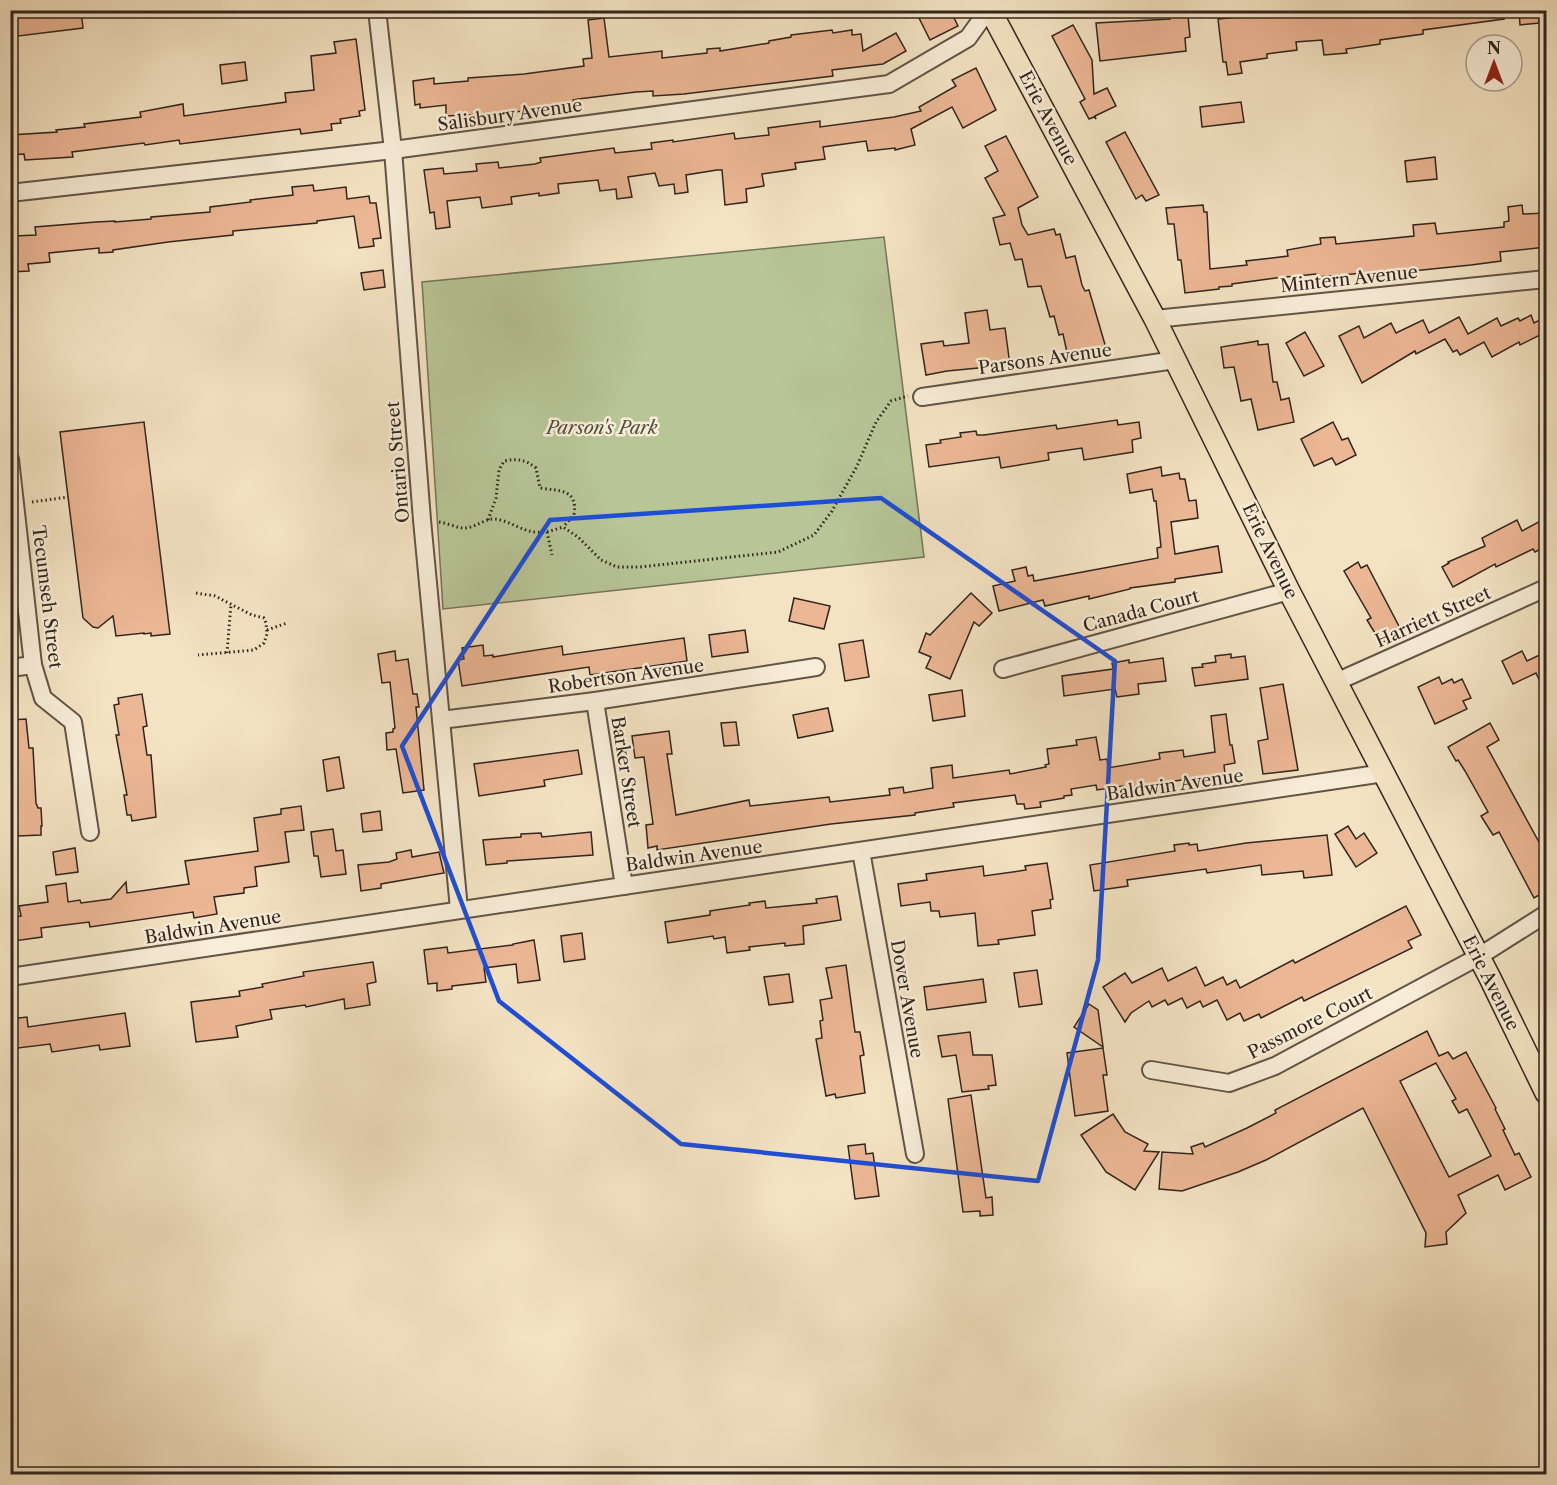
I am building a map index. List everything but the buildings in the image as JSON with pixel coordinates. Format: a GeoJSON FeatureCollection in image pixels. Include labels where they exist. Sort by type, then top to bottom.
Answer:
{"type":"FeatureCollection","features":[{"type":"Feature","properties":{"kind":"main road","name":"Erie Avenue"},"geometry":{"type":"LineString","coordinates":[[989,10],[1155,319],[1289,591],[1546,1093]]}},
{"type":"Feature","properties":{"kind":"street","name":"Ontario Street"},"geometry":{"type":"LineString","coordinates":[[377,10],[393,150],[422,520],[459,909]]}},
{"type":"Feature","properties":{"kind":"street","name":"Salisbury Avenue"},"geometry":{"type":"LineString","coordinates":[[10,193],[393,150],[889,84],[968,38],[989,10]]}},
{"type":"Feature","properties":{"kind":"street","name":"Mintern Avenue"},"geometry":{"type":"LineString","coordinates":[[1155,319],[1546,279]]}},
{"type":"Feature","properties":{"kind":"street","name":"Parsons Avenue"},"geometry":{"type":"LineString","coordinates":[[922,397],[1175,360]]}},
{"type":"Feature","properties":{"kind":"street","name":"Tecumseh Street"},"geometry":{"type":"LineString","coordinates":[[10,459],[33,665],[44,698],[73,722],[90,832]]}},
{"type":"Feature","properties":{"kind":"street","name":"Harriett Street"},"geometry":{"type":"LineString","coordinates":[[1336,682],[1546,588]]}},
{"type":"Feature","properties":{"kind":"street","name":"Canada Court"},"geometry":{"type":"LineString","coordinates":[[1003,669],[1289,591]]}},
{"type":"Feature","properties":{"kind":"street"},"geometry":{"type":"LineString","coordinates":[[10,668],[33,665]]}},
{"type":"Feature","properties":{"kind":"street","name":"Robertson Avenue"},"geometry":{"type":"LineString","coordinates":[[441,720],[595,701],[816,667]]}},
{"type":"Feature","properties":{"kind":"street","name":"Barker Street"},"geometry":{"type":"LineString","coordinates":[[595,701],[624,886]]}},
{"type":"Feature","properties":{"kind":"street","name":"Baldwin Avenue"},"geometry":{"type":"LineString","coordinates":[[10,977],[1384,774]]}},
{"type":"Feature","properties":{"kind":"street","name":"Dover Avenue"},"geometry":{"type":"LineString","coordinates":[[861,851],[915,1154]]}},
{"type":"Feature","properties":{"kind":"street","name":"Passmore Court"},"geometry":{"type":"LineString","coordinates":[[1151,1070],[1229,1083],[1275,1066],[1478,957],[1546,914]]}},
{"type":"Feature","properties":{"kind":"path"},"geometry":{"type":"LineString","coordinates":[[563,527],[578,537],[601,560],[617,567],[640,567],[778,552],[814,534],[832,511],[857,466],[876,422],[891,400],[906,396],[922,397]]}},
{"type":"Feature","properties":{"kind":"path"},"geometry":{"type":"LineString","coordinates":[[422,520],[448,523],[462,528],[496,519],[533,532],[547,532],[563,527],[574,515],[574,500],[564,491],[540,488],[536,468],[528,461],[513,459],[504,461],[499,470],[496,498],[488,520]]}},
{"type":"Feature","properties":{"kind":"path"},"geometry":{"type":"LineString","coordinates":[[15,504],[68,497]]}},
{"type":"Feature","properties":{"kind":"path"},"geometry":{"type":"LineString","coordinates":[[547,532],[552,555]]}},
{"type":"Feature","properties":{"kind":"path"},"geometry":{"type":"LineString","coordinates":[[196,593],[215,596],[264,618],[267,630],[264,643],[254,650],[198,655]]}},
{"type":"Feature","properties":{"kind":"path"},"geometry":{"type":"LineString","coordinates":[[227,653],[231,604]]}},
{"type":"Feature","properties":{"kind":"path"},"geometry":{"type":"LineString","coordinates":[[267,630],[287,623]]}},
{"type":"Feature","properties":{"kind":"highlighted area"},"geometry":{"type":"Polygon","coordinates":[[[881,498],[1115,661],[1098,960],[1038,1181],[681,1144],[499,1001],[402,746],[550,520],[881,498]]]}},
{"type":"Feature","properties":{"kind":"green space","name":"Parson's Park"},"geometry":{"type":"Polygon","coordinates":[[[884,237],[924,557],[443,609],[422,282],[884,237]]]}}]}
